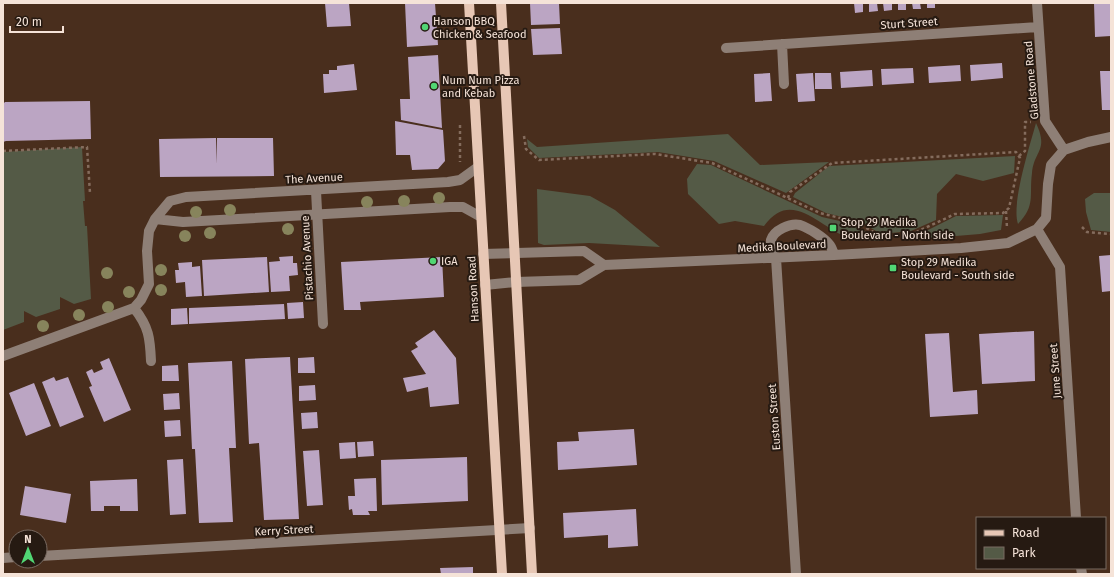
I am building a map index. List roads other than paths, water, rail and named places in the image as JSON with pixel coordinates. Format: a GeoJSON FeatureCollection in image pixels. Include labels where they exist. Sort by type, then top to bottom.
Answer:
{"type":"FeatureCollection","features":[{"type":"Feature","properties":{"kind":"main road","name":"Hanson Road"},"geometry":{"type":"LineString","coordinates":[[469,3],[502,574]]}},
{"type":"Feature","properties":{"kind":"main road"},"geometry":{"type":"LineString","coordinates":[[501,3],[532,574]]}},
{"type":"Feature","properties":{"kind":"street","name":"Gladstone Road"},"geometry":{"type":"LineString","coordinates":[[1037,3],[1045,121],[1064,150]]}},
{"type":"Feature","properties":{"kind":"street","name":"Sturt Street"},"geometry":{"type":"LineString","coordinates":[[726,48],[1038,27]]}},
{"type":"Feature","properties":{"kind":"street"},"geometry":{"type":"LineString","coordinates":[[782,44],[784,84]]}},
{"type":"Feature","properties":{"kind":"street"},"geometry":{"type":"LineString","coordinates":[[1037,229],[1046,218],[1048,184],[1051,165],[1064,150],[1088,142],[1111,137]]}},
{"type":"Feature","properties":{"kind":"street","name":"The Avenue"},"geometry":{"type":"LineString","coordinates":[[134,308],[141,300],[148,284],[148,231],[155,219],[170,201],[186,197],[316,191],[456,181],[478,167]]}},
{"type":"Feature","properties":{"kind":"street","name":"Pistachio Avenue"},"geometry":{"type":"LineString","coordinates":[[316,191],[323,324]]}},
{"type":"Feature","properties":{"kind":"street"},"geometry":{"type":"LineString","coordinates":[[155,219],[183,222],[463,207],[481,217]]}},
{"type":"Feature","properties":{"kind":"street","name":"Euston Street"},"geometry":{"type":"LineString","coordinates":[[796,574],[776,258],[772,249],[771,240],[775,234],[786,226],[799,225],[830,244],[834,255]]}},
{"type":"Feature","properties":{"kind":"street","name":"Medika Boulevard"},"geometry":{"type":"LineString","coordinates":[[485,285],[516,282],[579,280],[604,265],[834,255],[1008,243],[1037,229]]}},
{"type":"Feature","properties":{"kind":"street","name":"June Street"},"geometry":{"type":"LineString","coordinates":[[1037,229],[1060,267],[1076,517]]}},
{"type":"Feature","properties":{"kind":"street"},"geometry":{"type":"LineString","coordinates":[[483,254],[584,251],[604,265]]}},
{"type":"Feature","properties":{"kind":"street"},"geometry":{"type":"LineString","coordinates":[[3,356],[134,308],[145,322],[150,337],[151,361]]}},
{"type":"Feature","properties":{"kind":"street","name":"Kerry Street"},"geometry":{"type":"LineString","coordinates":[[48,556],[530,528]]}},
{"type":"Feature","properties":{"kind":"place","name":"Hanson BBQ Chicken & Seafood"},"geometry":{"type":"Point","coordinates":[425,27]}},
{"type":"Feature","properties":{"kind":"place","name":"Num Num Pizza and Kebab"},"geometry":{"type":"Point","coordinates":[434,86]}},
{"type":"Feature","properties":{"kind":"place","name":"Stop 29 Medika Boulevard - North side"},"geometry":{"type":"Point","coordinates":[833,228]}},
{"type":"Feature","properties":{"kind":"place","name":"IGA"},"geometry":{"type":"Point","coordinates":[433,261]}},
{"type":"Feature","properties":{"kind":"place","name":"Stop 29 Medika Boulevard - South side"},"geometry":{"type":"Point","coordinates":[893,268]}}]}
